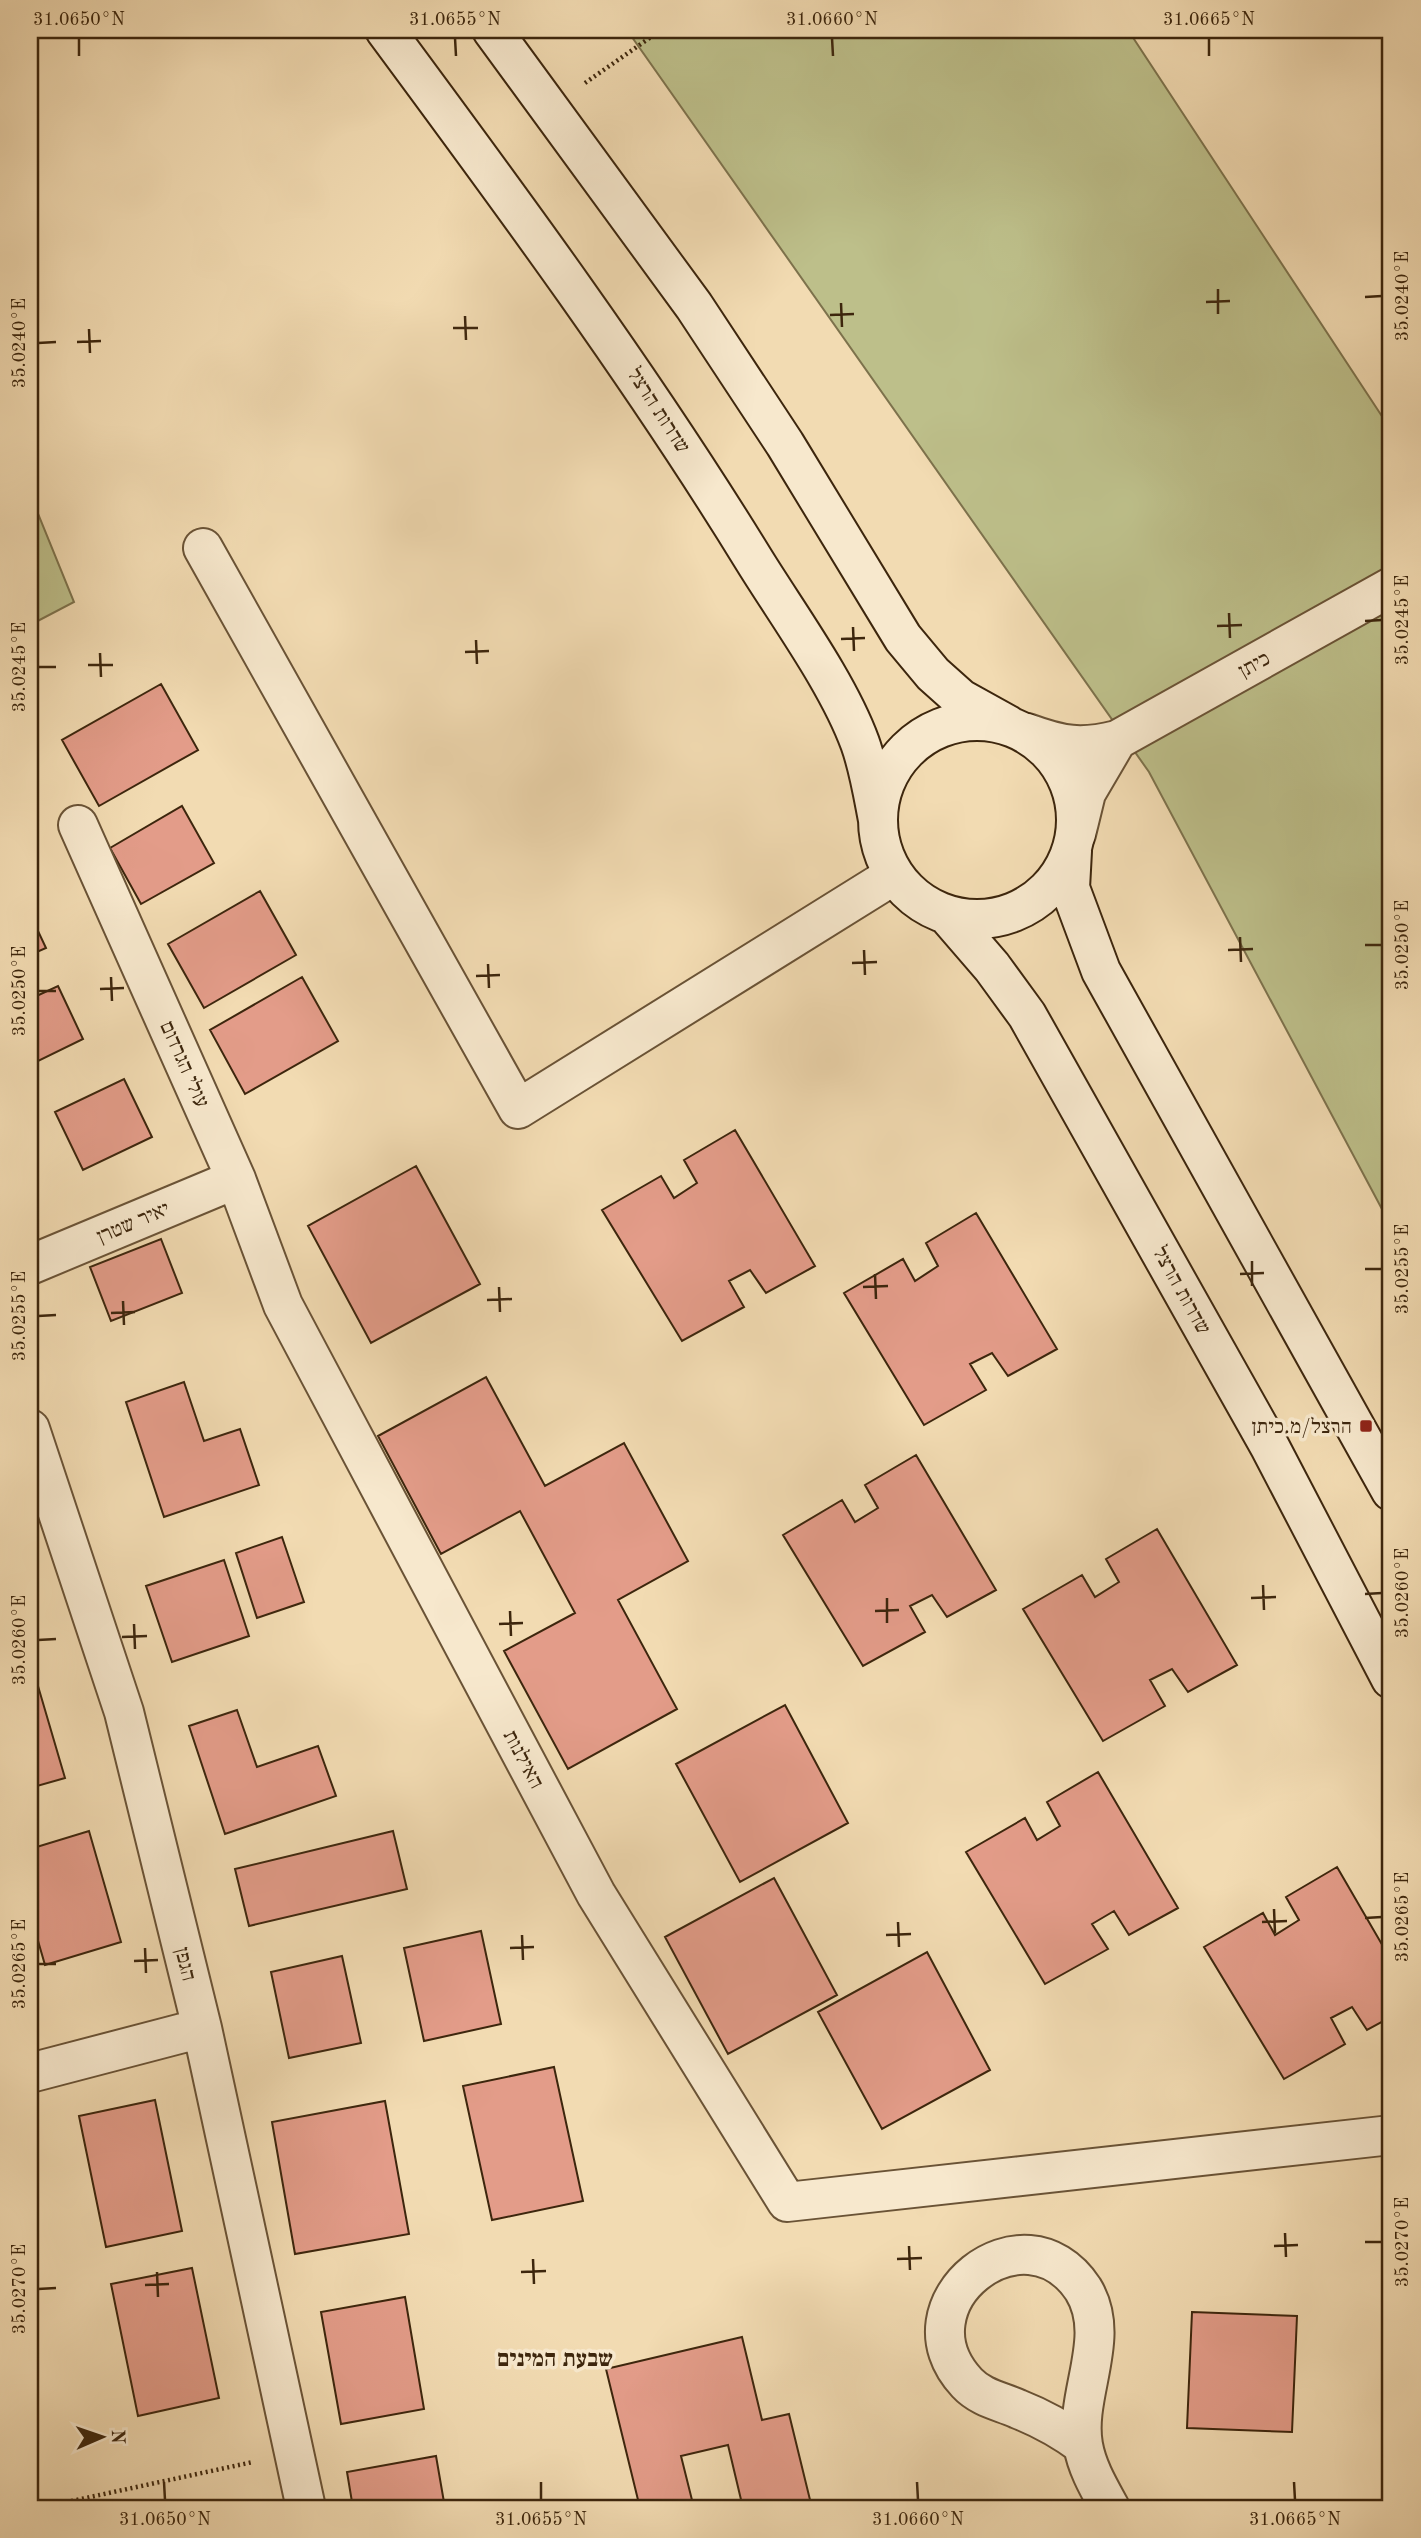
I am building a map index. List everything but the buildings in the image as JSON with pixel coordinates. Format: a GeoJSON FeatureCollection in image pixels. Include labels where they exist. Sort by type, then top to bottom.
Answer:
{"type":"FeatureCollection","features":[{"type":"Feature","properties":{"kind":"street","name":"שדרות הרצל"},"geometry":{"type":"LineString","coordinates":[[385,30],[623,356],[712,491],[832,688],[854,730],[871,778],[877,820]]}},
{"type":"Feature","properties":{"kind":"street"},"geometry":{"type":"LineString","coordinates":[[492,30],[694,306],[785,444],[903,638],[933,674],[961,699],[1018,729],[1050,752],[1067,776],[1076,804],[1070,888],[1101,971],[1209,1159],[1391,1491]]}},
{"type":"Feature","properties":{"kind":"street"},"geometry":{"type":"LineString","coordinates":[[204,548],[518,1109],[894,875]]}},
{"type":"Feature","properties":{"kind":"street","name":"כיתן"},"geometry":{"type":"LineString","coordinates":[[1018,729],[1055,744],[1087,747],[1117,740],[1391,587]]}},
{"type":"Feature","properties":{"kind":"street"},"geometry":{"type":"LineString","coordinates":[[1018,729],[978,720],[947,725],[918,739],[897,761],[887,780],[877,820],[881,849],[894,875],[917,901],[948,916],[979,920],[1009,915],[1027,906],[1058,879],[1074,843],[1086,793],[1117,740]]}},
{"type":"Feature","properties":{"kind":"street","name":"עולי הגרדום"},"geometry":{"type":"LineString","coordinates":[[78,825],[236,1178],[283,1305]]}},
{"type":"Feature","properties":{"kind":"street","name":"שדרות הרצל"},"geometry":{"type":"LineString","coordinates":[[948,916],[992,967],[1027,1015],[1270,1447],[1391,1679]]}},
{"type":"Feature","properties":{"kind":"street","name":"יאיר שטרן"},"geometry":{"type":"LineString","coordinates":[[30,1265],[236,1178]]}},
{"type":"Feature","properties":{"kind":"street","name":"האילנות"},"geometry":{"type":"LineString","coordinates":[[283,1305],[596,1894],[787,2202],[1391,2135]]}},
{"type":"Feature","properties":{"kind":"street","name":"הגפן"},"geometry":{"type":"LineString","coordinates":[[30,1429],[124,1712],[202,2028],[306,2508]]}},
{"type":"Feature","properties":{"kind":"street"},"geometry":{"type":"LineString","coordinates":[[30,2073],[202,2028]]}},
{"type":"Feature","properties":{"kind":"street"},"geometry":{"type":"LineString","coordinates":[[1017,2255],[1042,2259],[1074,2278],[1088,2299],[1095,2335],[1084,2390],[1096,2485],[1035,2417],[978,2392],[959,2373],[947,2348],[949,2307],[962,2284],[982,2266],[1017,2255]]}},
{"type":"Feature","properties":{"kind":"path"},"geometry":{"type":"LineString","coordinates":[[549,107],[661,30]]}},
{"type":"Feature","properties":{"kind":"path"},"geometry":{"type":"LineString","coordinates":[[39,2508],[295,2453]]}},
{"type":"Feature","properties":{"kind":"green space"},"geometry":{"type":"Polygon","coordinates":[[[627,30],[1128,30],[1391,430],[1391,1226],[1149,772],[627,30]]]}},
{"type":"Feature","properties":{"kind":"green space"},"geometry":{"type":"Polygon","coordinates":[[[30,494],[74,602],[30,625],[30,494]]]}},
{"type":"Feature","properties":{"kind":"place","name":"הרצל/מ.כיתן"},"geometry":{"type":"Point","coordinates":[1366,1426]}},
{"type":"Feature","properties":{"kind":"district","name":"שבעת המינים"},"geometry":{"type":"Point","coordinates":[555,2358]}}]}
